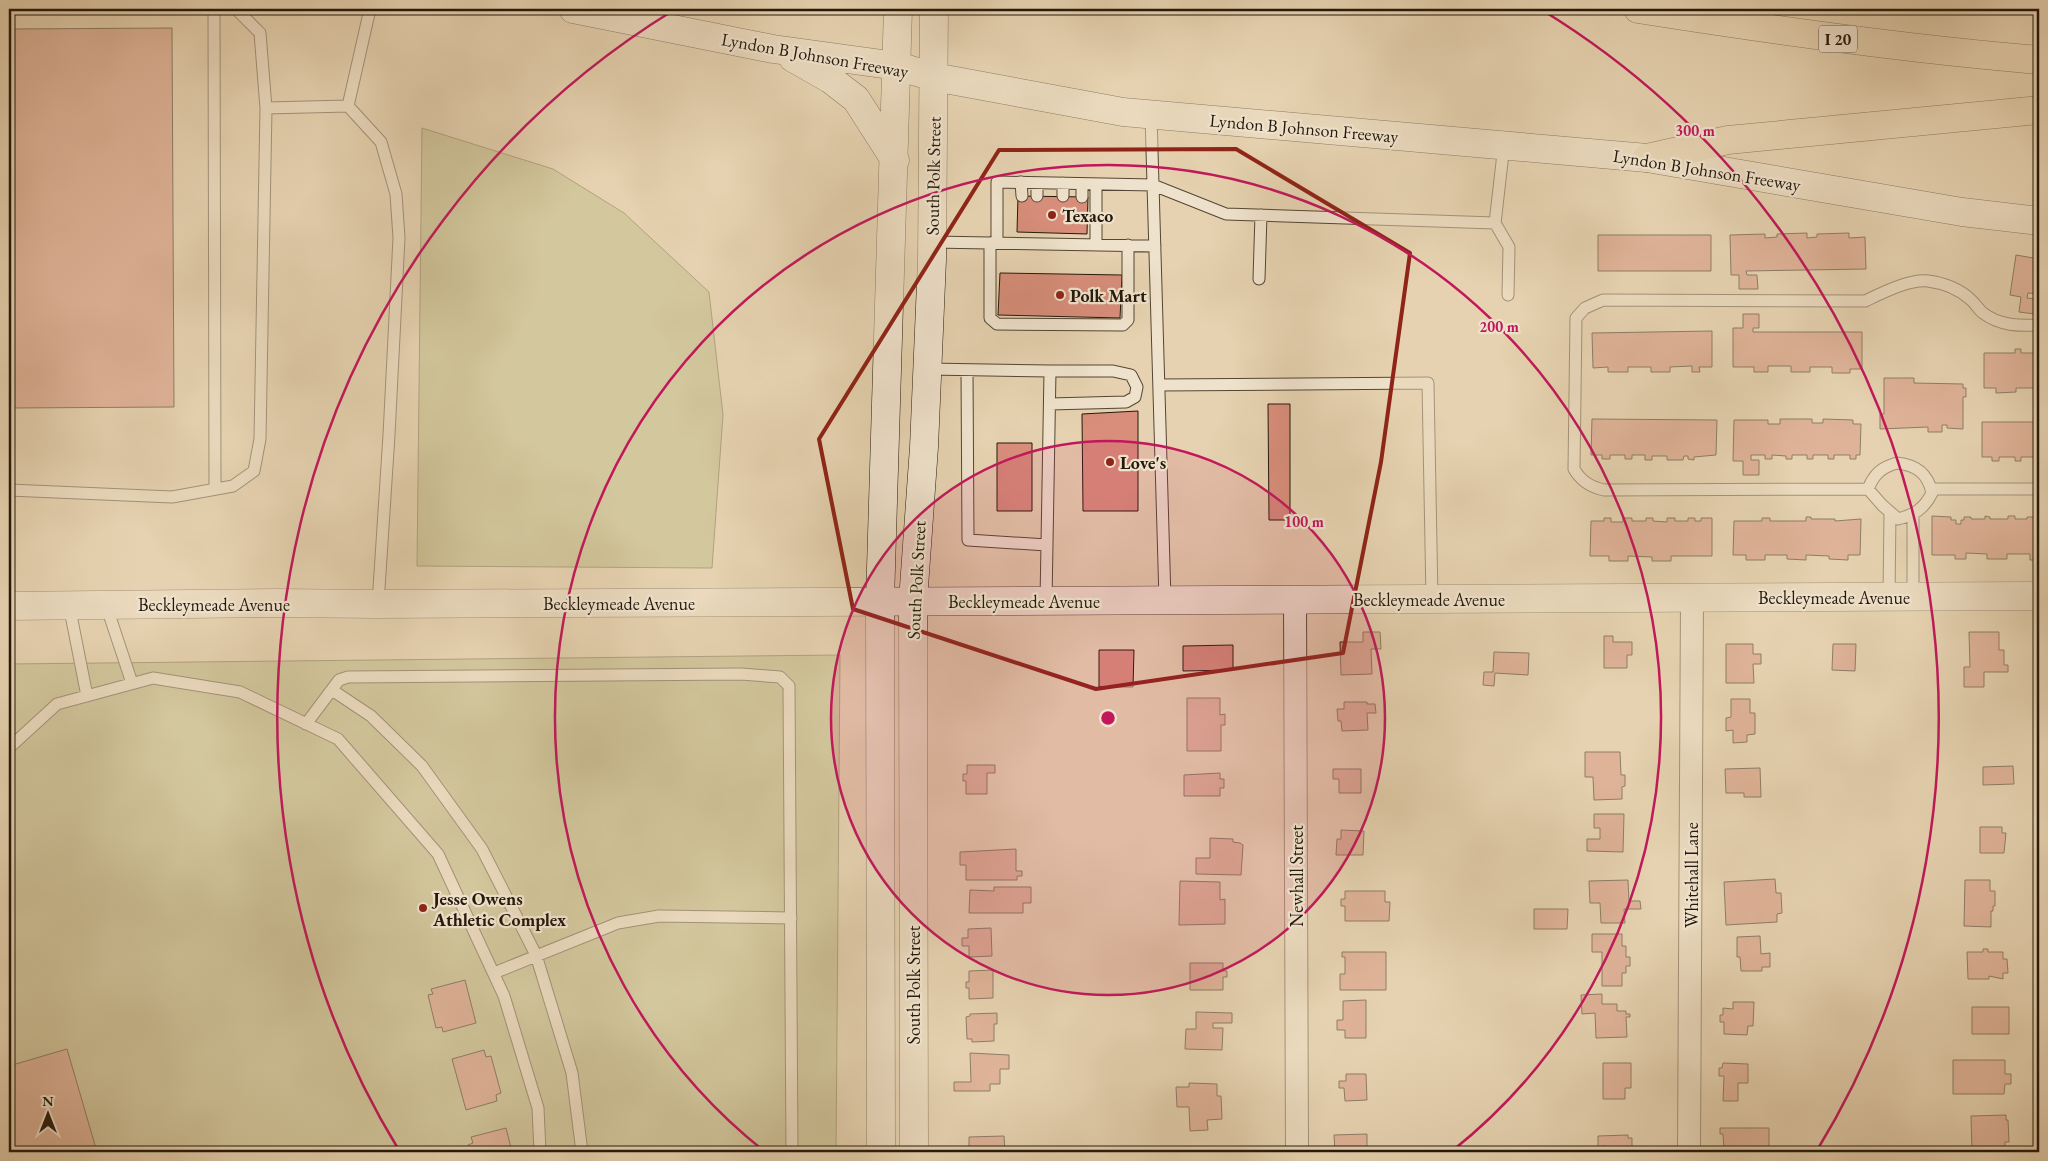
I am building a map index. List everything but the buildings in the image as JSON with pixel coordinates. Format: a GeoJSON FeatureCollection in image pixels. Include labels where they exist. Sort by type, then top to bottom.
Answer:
{"type":"FeatureCollection","features":[{"type":"Feature","properties":{"kind":"highway","name":"I 20"},"geometry":{"type":"LineString","coordinates":[[1638,9],[1778,31],[1908,47],[2039,60]]}},
{"type":"Feature","properties":{"kind":"highway"},"geometry":{"type":"LineString","coordinates":[[1647,158],[1728,140],[2039,110]]}},
{"type":"Feature","properties":{"kind":"main road","name":"Lyndon B Johnson Freeway"},"geometry":{"type":"LineString","coordinates":[[573,9],[773,49],[898,66],[934,77],[1123,112],[1647,158],[1962,212],[2039,221]]}},
{"type":"Feature","properties":{"kind":"main road","name":"South Polk Street"},"geometry":{"type":"LineString","coordinates":[[881,1141],[880,602],[898,66],[898,9]]}},
{"type":"Feature","properties":{"kind":"main road","name":"South Polk Street"},"geometry":{"type":"LineString","coordinates":[[914,1140],[912,601],[927,369],[932,242],[934,9]]}},
{"type":"Feature","properties":{"kind":"main road"},"geometry":{"type":"LineString","coordinates":[[773,49],[804,63],[830,79],[856,99],[895,160]]}},
{"type":"Feature","properties":{"kind":"main road","name":"Beckleymeade Avenue"},"geometry":{"type":"LineString","coordinates":[[9,606],[275,603],[2039,596]]}},
{"type":"Feature","properties":{"kind":"main road"},"geometry":{"type":"LineString","coordinates":[[881,1141],[914,1140]]}},
{"type":"Feature","properties":{"kind":"street","name":"Whitehall Lane"},"geometry":{"type":"LineString","coordinates":[[1690,1152],[1692,598]]}},
{"type":"Feature","properties":{"kind":"street","name":"Newhall Street"},"geometry":{"type":"LineString","coordinates":[[1295,599],[1297,1152]]}},
{"type":"Feature","properties":{"kind":"lane"},"geometry":{"type":"LineString","coordinates":[[214,9],[215,489]]}},
{"type":"Feature","properties":{"kind":"lane"},"geometry":{"type":"LineString","coordinates":[[9,490],[172,497],[233,486],[254,471],[260,439],[266,108],[260,33],[236,9]]}},
{"type":"Feature","properties":{"kind":"lane"},"geometry":{"type":"LineString","coordinates":[[348,106],[370,9]]}},
{"type":"Feature","properties":{"kind":"lane"},"geometry":{"type":"LineString","coordinates":[[266,108],[348,106],[381,142],[396,194],[398,229],[389,436],[378,604]]}},
{"type":"Feature","properties":{"kind":"lane"},"geometry":{"type":"LineString","coordinates":[[1151,114],[1165,600]]}},
{"type":"Feature","properties":{"kind":"lane"},"geometry":{"type":"LineString","coordinates":[[1504,145],[1495,224],[1509,247],[1508,295]]}},
{"type":"Feature","properties":{"kind":"lane"},"geometry":{"type":"LineString","coordinates":[[1128,245],[1128,320],[1123,325],[997,324],[990,318],[997,182],[1154,185],[1226,214],[1495,224]]}},
{"type":"Feature","properties":{"kind":"lane"},"geometry":{"type":"LineString","coordinates":[[1021,182],[1022,196]]}},
{"type":"Feature","properties":{"kind":"lane"},"geometry":{"type":"LineString","coordinates":[[1037,183],[1037,196]]}},
{"type":"Feature","properties":{"kind":"lane"},"geometry":{"type":"LineString","coordinates":[[1063,183],[1063,196]]}},
{"type":"Feature","properties":{"kind":"lane"},"geometry":{"type":"LineString","coordinates":[[1082,184],[1082,197]]}},
{"type":"Feature","properties":{"kind":"lane"},"geometry":{"type":"LineString","coordinates":[[1096,184],[1096,245]]}},
{"type":"Feature","properties":{"kind":"lane"},"geometry":{"type":"LineString","coordinates":[[1259,279],[1261,215]]}},
{"type":"Feature","properties":{"kind":"lane"},"geometry":{"type":"LineString","coordinates":[[932,242],[994,243],[1021,238],[1036,238],[1081,239],[1096,245],[1155,246]]}},
{"type":"Feature","properties":{"kind":"lane"},"geometry":{"type":"LineString","coordinates":[[1868,489],[1878,471],[1897,463],[1917,468],[1925,475],[1932,494],[1927,503],[1913,514],[1898,519],[1868,489],[1604,490],[1586,484],[1574,469],[1576,318],[1586,308],[1603,300],[1865,301],[1895,287],[1927,281],[1954,288],[1971,299],[1983,313],[1999,322],[2016,326],[2039,325]]}},
{"type":"Feature","properties":{"kind":"lane"},"geometry":{"type":"LineString","coordinates":[[927,369],[1114,371],[1131,375],[1137,387],[1135,398],[1126,402],[1050,404]]}},
{"type":"Feature","properties":{"kind":"lane"},"geometry":{"type":"LineString","coordinates":[[967,370],[968,540],[1047,545]]}},
{"type":"Feature","properties":{"kind":"lane"},"geometry":{"type":"LineString","coordinates":[[1046,601],[1050,371]]}},
{"type":"Feature","properties":{"kind":"lane"},"geometry":{"type":"LineString","coordinates":[[1159,385],[1428,383],[1432,599]]}},
{"type":"Feature","properties":{"kind":"lane"},"geometry":{"type":"LineString","coordinates":[[1931,489],[2039,489]]}},
{"type":"Feature","properties":{"kind":"lane"},"geometry":{"type":"LineString","coordinates":[[1890,512],[1901,596]]}},
{"type":"Feature","properties":{"kind":"lane"},"geometry":{"type":"LineString","coordinates":[[1901,596],[1913,514]]}},
{"type":"Feature","properties":{"kind":"lane"},"geometry":{"type":"LineString","coordinates":[[69,605],[88,696]]}},
{"type":"Feature","properties":{"kind":"lane"},"geometry":{"type":"LineString","coordinates":[[106,605],[132,683]]}},
{"type":"Feature","properties":{"kind":"lane"},"geometry":{"type":"LineString","coordinates":[[306,724],[339,680],[348,677],[741,674],[780,677],[789,686],[792,1152]]}},
{"type":"Feature","properties":{"kind":"lane"},"geometry":{"type":"LineString","coordinates":[[9,748],[57,704],[153,678],[240,692],[338,739],[438,854],[504,996],[538,1108],[540,1152]]}},
{"type":"Feature","properties":{"kind":"lane"},"geometry":{"type":"LineString","coordinates":[[332,690],[371,716],[422,766],[482,849],[536,955],[572,1073],[582,1152]]}},
{"type":"Feature","properties":{"kind":"lane"},"geometry":{"type":"LineString","coordinates":[[494,973],[618,923],[659,916],[791,918]]}},
{"type":"Feature","properties":{"kind":"highlighted area"},"geometry":{"type":"Polygon","coordinates":[[[1236,149],[1410,253],[1381,462],[1343,653],[1096,689],[853,609],[819,439],[999,150],[1236,149]]]}},
{"type":"Feature","properties":{"kind":"shaded area"},"geometry":{"type":"Polygon","coordinates":[[[422,128],[553,169],[624,213],[709,292],[723,415],[712,568],[417,566],[422,128]]]}},
{"type":"Feature","properties":{"kind":"shaded area","name":"Jesse Owens Athletic Complex"},"geometry":{"type":"Polygon","coordinates":[[[840,655],[836,1152],[9,1152],[9,664],[840,655]]]}},
{"type":"Feature","properties":{"kind":"place","name":"Texaco"},"geometry":{"type":"Point","coordinates":[1052,215]}},
{"type":"Feature","properties":{"kind":"place","name":"Polk Mart"},"geometry":{"type":"Point","coordinates":[1060,295]}},
{"type":"Feature","properties":{"kind":"place","name":"Love's"},"geometry":{"type":"Point","coordinates":[1110,462]}},
{"type":"Feature","properties":{"kind":"place","name":"Jesse Owens Athletic Complex"},"geometry":{"type":"Point","coordinates":[423,908]}}]}
